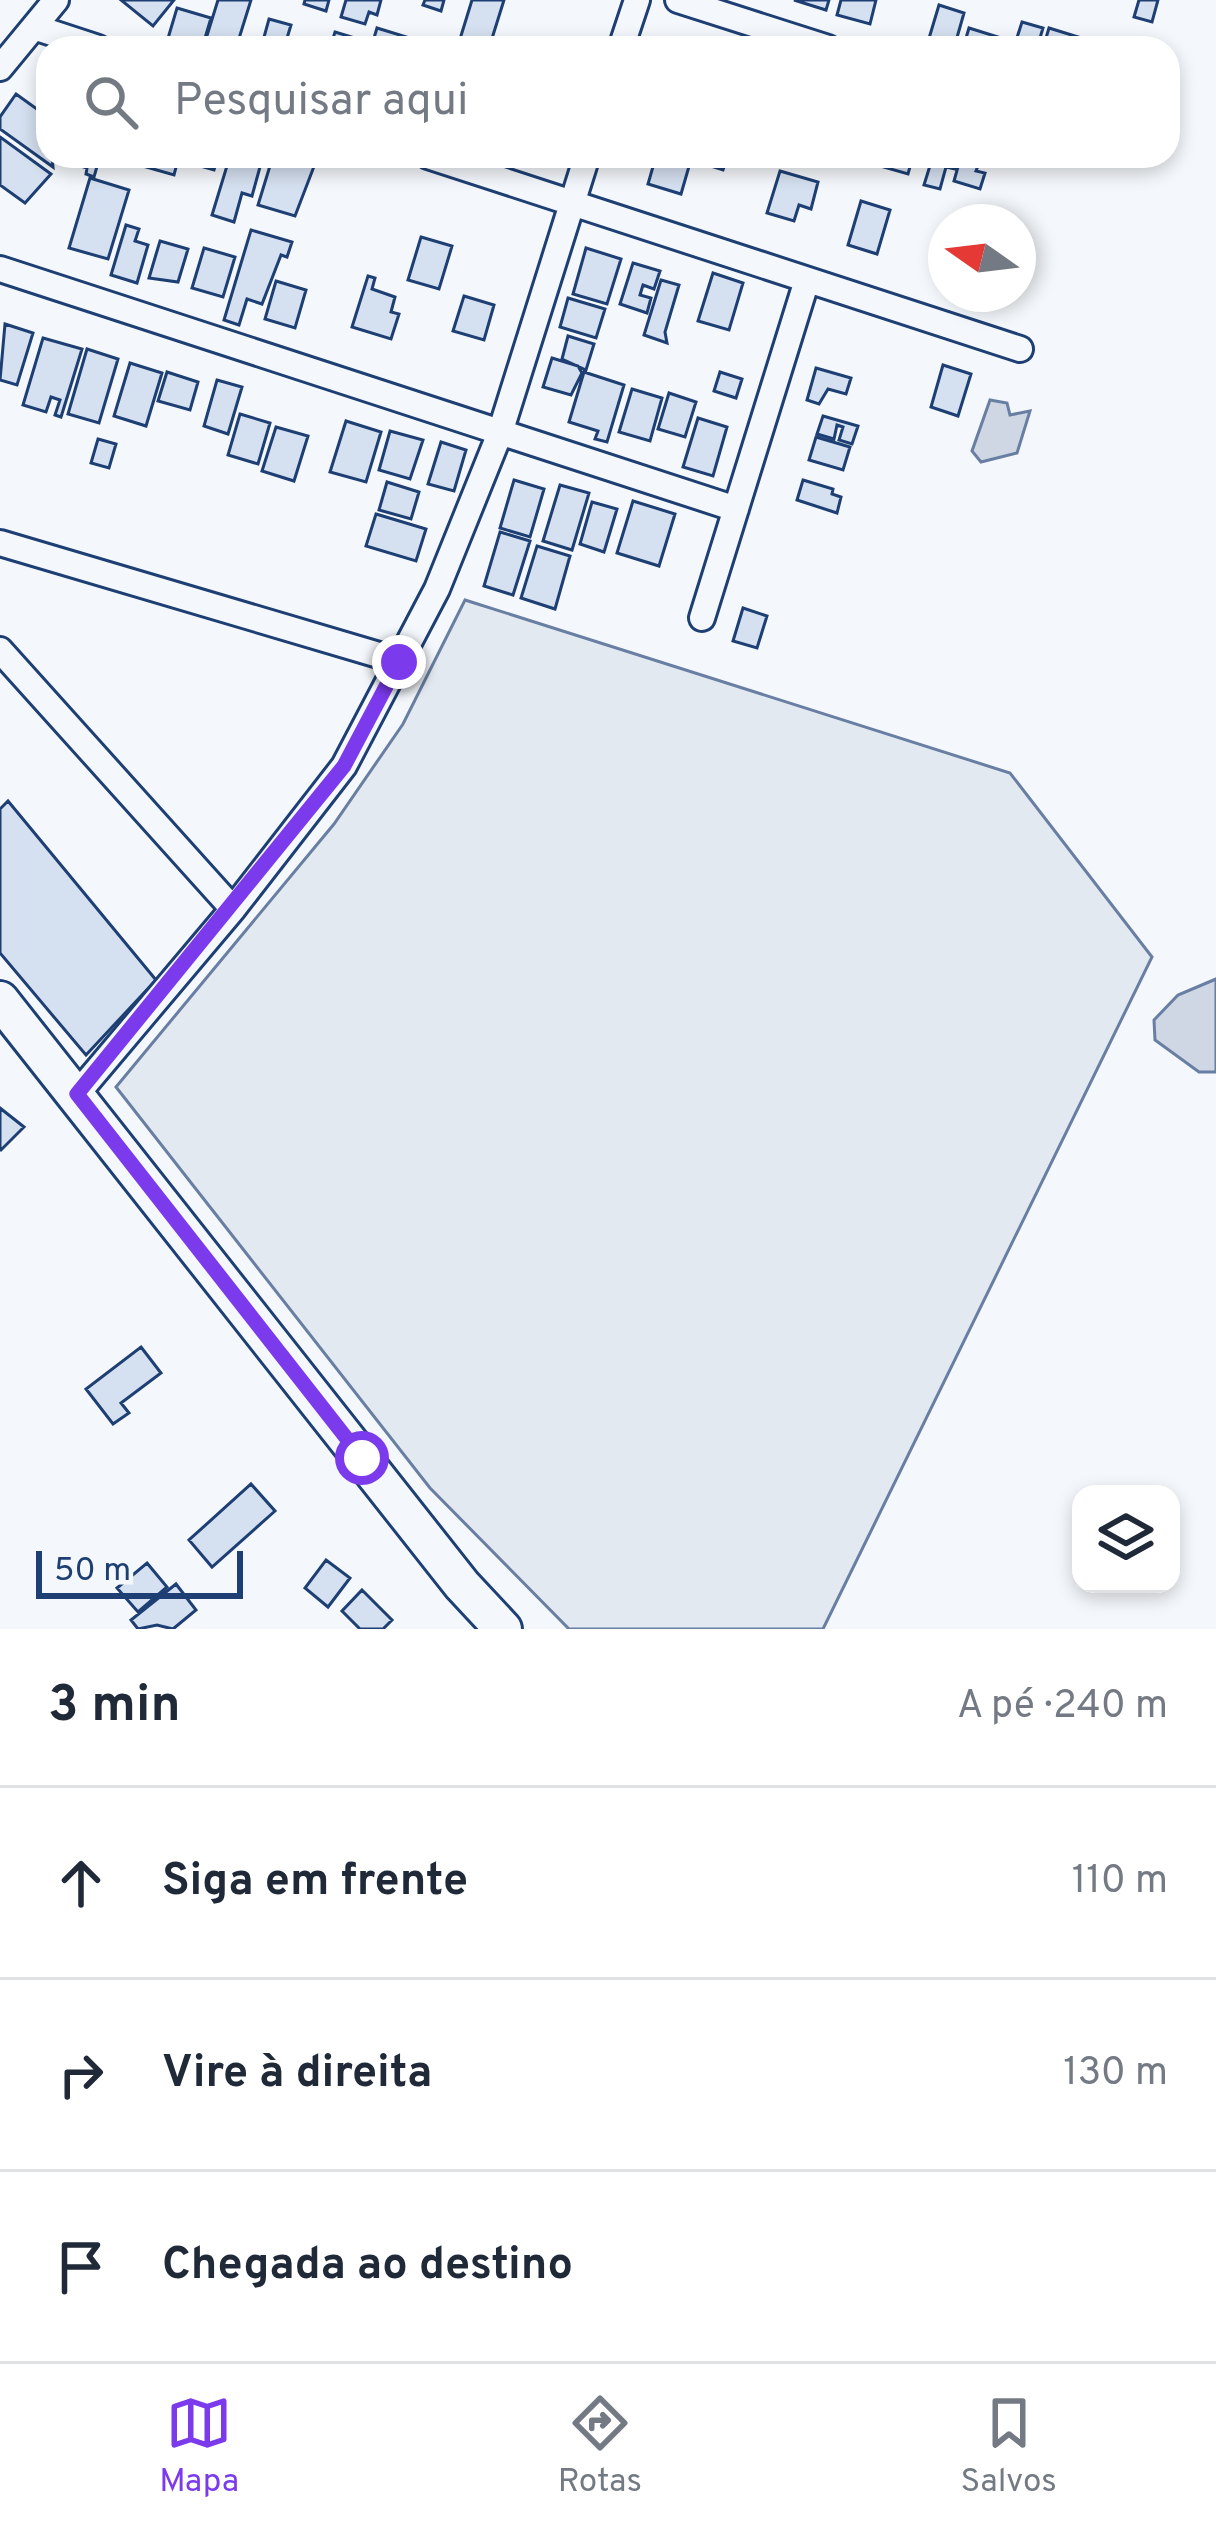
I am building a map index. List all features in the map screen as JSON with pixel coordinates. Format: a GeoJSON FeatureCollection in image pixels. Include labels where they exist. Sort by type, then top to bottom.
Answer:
{"type":"FeatureCollection","features":[{"type":"Feature","properties":{"kind":"main road"},"geometry":{"type":"LineString","coordinates":[[0,1000],[462,1585],[502,1629]]}},
{"type":"Feature","properties":{"kind":"street"},"geometry":{"type":"LineString","coordinates":[[0,68],[56,0]]}},
{"type":"Feature","properties":{"kind":"street"},"geometry":{"type":"LineString","coordinates":[[625,36],[637,0]]}},
{"type":"Feature","properties":{"kind":"street"},"geometry":{"type":"LineString","coordinates":[[678,0],[790,36]]}},
{"type":"Feature","properties":{"kind":"street"},"geometry":{"type":"LineString","coordinates":[[34,27],[61,36]]}},
{"type":"Feature","properties":{"kind":"street"},"geometry":{"type":"LineString","coordinates":[[465,168],[1020,350]]}},
{"type":"Feature","properties":{"kind":"street"},"geometry":{"type":"LineString","coordinates":[[77,1094],[233,909],[344,766],[437,589],[500,433],[583,168]]}},
{"type":"Feature","properties":{"kind":"street"},"geometry":{"type":"LineString","coordinates":[[0,269],[736,509]]}},
{"type":"Feature","properties":{"kind":"street"},"geometry":{"type":"LineString","coordinates":[[702,618],[807,280]]}},
{"type":"Feature","properties":{"kind":"street"},"geometry":{"type":"LineString","coordinates":[[0,543],[399,662]]}},
{"type":"Feature","properties":{"kind":"street"},"geometry":{"type":"LineString","coordinates":[[0,650],[233,909]]}},
{"type":"Feature","properties":{"kind":"shaded area"},"geometry":{"type":"Polygon","coordinates":[[[990,400],[1007,403],[1010,415],[1030,411],[1017,453],[981,462],[972,451],[990,400]]]}},
{"type":"Feature","properties":{"kind":"shaded area"},"geometry":{"type":"Polygon","coordinates":[[[465,600],[1010,773],[1152,957],[823,1629],[569,1629],[430,1488],[116,1087],[334,824],[403,724],[465,600]]]}},
{"type":"Feature","properties":{"kind":"shaded area"},"geometry":{"type":"Polygon","coordinates":[[[1216,979],[1216,1072],[1199,1072],[1155,1040],[1154,1020],[1178,995],[1216,979]]]}},
{"type":"Feature","properties":{"kind":"building"},"geometry":{"type":"Polygon","coordinates":[[[121,0],[174,0],[153,26],[121,0]]]}},
{"type":"Feature","properties":{"kind":"building"},"geometry":{"type":"Polygon","coordinates":[[[218,0],[251,0],[240,36],[207,36],[218,0]]]}},
{"type":"Feature","properties":{"kind":"building"},"geometry":{"type":"Polygon","coordinates":[[[305,0],[329,0],[326,11],[304,4],[305,0]]]}},
{"type":"Feature","properties":{"kind":"building"},"geometry":{"type":"Polygon","coordinates":[[[346,0],[381,0],[377,15],[369,12],[365,24],[341,17],[346,0]]]}},
{"type":"Feature","properties":{"kind":"building"},"geometry":{"type":"Polygon","coordinates":[[[425,0],[444,0],[441,11],[423,5],[425,0]]]}},
{"type":"Feature","properties":{"kind":"building"},"geometry":{"type":"Polygon","coordinates":[[[472,0],[504,0],[493,36],[461,36],[472,0]]]}},
{"type":"Feature","properties":{"kind":"building"},"geometry":{"type":"Polygon","coordinates":[[[794,0],[829,0],[826,10],[794,0]]]}},
{"type":"Feature","properties":{"kind":"building"},"geometry":{"type":"Polygon","coordinates":[[[841,0],[876,0],[870,24],[837,15],[841,0]]]}},
{"type":"Feature","properties":{"kind":"building"},"geometry":{"type":"Polygon","coordinates":[[[1139,0],[1158,0],[1152,22],[1134,17],[1139,0]]]}},
{"type":"Feature","properties":{"kind":"building"},"geometry":{"type":"Polygon","coordinates":[[[939,5],[964,13],[957,36],[930,36],[939,5]]]}},
{"type":"Feature","properties":{"kind":"building"},"geometry":{"type":"Polygon","coordinates":[[[177,8],[211,18],[206,36],[169,36],[177,8]]]}},
{"type":"Feature","properties":{"kind":"building"},"geometry":{"type":"Polygon","coordinates":[[[269,19],[291,25],[288,36],[264,36],[269,19]]]}},
{"type":"Feature","properties":{"kind":"building"},"geometry":{"type":"Polygon","coordinates":[[[1022,22],[1043,28],[1041,36],[1018,36],[1022,22]]]}},
{"type":"Feature","properties":{"kind":"building"},"geometry":{"type":"Polygon","coordinates":[[[377,28],[403,36],[375,36],[377,28]]]}},
{"type":"Feature","properties":{"kind":"building"},"geometry":{"type":"Polygon","coordinates":[[[969,28],[995,36],[967,36],[969,28]]]}},
{"type":"Feature","properties":{"kind":"building"},"geometry":{"type":"Polygon","coordinates":[[[1049,28],[1075,36],[1047,36],[1049,28]]]}},
{"type":"Feature","properties":{"kind":"building"},"geometry":{"type":"Polygon","coordinates":[[[16,94],[36,108],[36,155],[0,129],[0,117],[16,94]]]}},
{"type":"Feature","properties":{"kind":"building"},"geometry":{"type":"Polygon","coordinates":[[[0,137],[36,163],[36,168],[51,174],[25,203],[0,185],[0,137]]]}},
{"type":"Feature","properties":{"kind":"building"},"geometry":{"type":"Polygon","coordinates":[[[150,168],[176,168],[174,175],[150,168]]]}},
{"type":"Feature","properties":{"kind":"building"},"geometry":{"type":"Polygon","coordinates":[[[226,168],[260,168],[252,196],[242,193],[234,222],[212,215],[226,168]]]}},
{"type":"Feature","properties":{"kind":"building"},"geometry":{"type":"Polygon","coordinates":[[[269,168],[313,168],[295,216],[258,205],[269,168]]]}},
{"type":"Feature","properties":{"kind":"building"},"geometry":{"type":"Polygon","coordinates":[[[653,168],[689,168],[681,194],[648,184],[653,168]]]}},
{"type":"Feature","properties":{"kind":"building"},"geometry":{"type":"Polygon","coordinates":[[[929,168],[946,168],[940,189],[924,185],[929,168]]]}},
{"type":"Feature","properties":{"kind":"building"},"geometry":{"type":"Polygon","coordinates":[[[958,168],[985,173],[980,189],[954,181],[958,168]]]}},
{"type":"Feature","properties":{"kind":"building"},"geometry":{"type":"Polygon","coordinates":[[[780,171],[818,182],[811,209],[799,205],[794,221],[767,213],[780,171]]]}},
{"type":"Feature","properties":{"kind":"building"},"geometry":{"type":"Polygon","coordinates":[[[90,178],[129,190],[108,259],[69,248],[90,178]]]}},
{"type":"Feature","properties":{"kind":"building"},"geometry":{"type":"Polygon","coordinates":[[[861,201],[890,210],[877,254],[848,245],[861,201]]]}},
{"type":"Feature","properties":{"kind":"building"},"geometry":{"type":"Polygon","coordinates":[[[126,225],[139,229],[135,241],[148,245],[137,283],[111,275],[126,225]]]}},
{"type":"Feature","properties":{"kind":"building"},"geometry":{"type":"Polygon","coordinates":[[[251,230],[292,242],[287,257],[281,255],[262,304],[247,299],[239,325],[224,320],[251,230]]]}},
{"type":"Feature","properties":{"kind":"building"},"geometry":{"type":"Polygon","coordinates":[[[421,237],[452,246],[439,289],[408,280],[421,237]]]}},
{"type":"Feature","properties":{"kind":"building"},"geometry":{"type":"Polygon","coordinates":[[[160,241],[188,249],[178,282],[149,278],[160,241]]]}},
{"type":"Feature","properties":{"kind":"building"},"geometry":{"type":"Polygon","coordinates":[[[204,248],[235,257],[223,297],[192,288],[204,248]]]}},
{"type":"Feature","properties":{"kind":"building"},"geometry":{"type":"Polygon","coordinates":[[[586,248],[621,259],[607,304],[573,294],[586,248]]]}},
{"type":"Feature","properties":{"kind":"building"},"geometry":{"type":"Polygon","coordinates":[[[633,263],[660,271],[654,289],[643,285],[640,295],[651,298],[647,313],[620,304],[633,263]]]}},
{"type":"Feature","properties":{"kind":"building"},"geometry":{"type":"Polygon","coordinates":[[[713,273],[743,283],[729,330],[698,321],[713,273]]]}},
{"type":"Feature","properties":{"kind":"building"},"geometry":{"type":"Polygon","coordinates":[[[368,276],[375,278],[372,289],[395,297],[391,312],[399,314],[391,339],[352,327],[368,276]]]}},
{"type":"Feature","properties":{"kind":"building"},"geometry":{"type":"Polygon","coordinates":[[[661,280],[679,285],[665,332],[667,343],[644,335],[661,280]]]}},
{"type":"Feature","properties":{"kind":"building"},"geometry":{"type":"Polygon","coordinates":[[[276,281],[306,290],[295,328],[265,319],[276,281]]]}},
{"type":"Feature","properties":{"kind":"building"},"geometry":{"type":"Polygon","coordinates":[[[464,296],[494,305],[484,340],[453,331],[464,296]]]}},
{"type":"Feature","properties":{"kind":"building"},"geometry":{"type":"Polygon","coordinates":[[[568,298],[605,309],[596,338],[560,327],[568,298]]]}},
{"type":"Feature","properties":{"kind":"building"},"geometry":{"type":"Polygon","coordinates":[[[5,324],[33,333],[17,385],[0,380],[5,324]]]}},
{"type":"Feature","properties":{"kind":"building"},"geometry":{"type":"Polygon","coordinates":[[[568,336],[594,344],[586,370],[562,359],[568,336]]]}},
{"type":"Feature","properties":{"kind":"building"},"geometry":{"type":"Polygon","coordinates":[[[43,338],[82,349],[61,417],[55,415],[60,400],[51,397],[46,412],[23,405],[43,338]]]}},
{"type":"Feature","properties":{"kind":"building"},"geometry":{"type":"Polygon","coordinates":[[[87,349],[118,359],[99,423],[68,414],[87,349]]]}},
{"type":"Feature","properties":{"kind":"building"},"geometry":{"type":"Polygon","coordinates":[[[552,358],[578,366],[582,373],[571,395],[543,387],[552,358]]]}},
{"type":"Feature","properties":{"kind":"building"},"geometry":{"type":"Polygon","coordinates":[[[130,363],[162,373],[146,426],[114,416],[130,363]]]}},
{"type":"Feature","properties":{"kind":"building"},"geometry":{"type":"Polygon","coordinates":[[[943,365],[971,374],[958,416],[931,407],[943,365]]]}},
{"type":"Feature","properties":{"kind":"building"},"geometry":{"type":"Polygon","coordinates":[[[816,368],[851,378],[846,394],[828,389],[819,404],[807,400],[816,368]]]}},
{"type":"Feature","properties":{"kind":"building"},"geometry":{"type":"Polygon","coordinates":[[[167,372],[198,382],[190,410],[158,401],[167,372]]]}},
{"type":"Feature","properties":{"kind":"building"},"geometry":{"type":"Polygon","coordinates":[[[584,372],[624,385],[607,442],[595,439],[598,431],[569,422],[584,372]]]}},
{"type":"Feature","properties":{"kind":"building"},"geometry":{"type":"Polygon","coordinates":[[[720,372],[742,379],[736,398],[714,391],[720,372]]]}},
{"type":"Feature","properties":{"kind":"building"},"geometry":{"type":"Polygon","coordinates":[[[217,380],[242,387],[228,434],[204,426],[217,380]]]}},
{"type":"Feature","properties":{"kind":"building"},"geometry":{"type":"Polygon","coordinates":[[[632,389],[662,398],[650,441],[619,432],[632,389]]]}},
{"type":"Feature","properties":{"kind":"building"},"geometry":{"type":"Polygon","coordinates":[[[669,393],[696,402],[685,437],[658,429],[669,393]]]}},
{"type":"Feature","properties":{"kind":"building"},"geometry":{"type":"Polygon","coordinates":[[[240,414],[270,423],[258,464],[228,455],[240,414]]]}},
{"type":"Feature","properties":{"kind":"building"},"geometry":{"type":"Polygon","coordinates":[[[823,416],[858,426],[852,444],[839,440],[843,427],[837,425],[834,439],[817,434],[823,416]]]}},
{"type":"Feature","properties":{"kind":"building"},"geometry":{"type":"Polygon","coordinates":[[[698,418],[727,427],[713,476],[683,467],[698,418]]]}},
{"type":"Feature","properties":{"kind":"building"},"geometry":{"type":"Polygon","coordinates":[[[346,421],[381,432],[366,482],[330,472],[346,421]]]}},
{"type":"Feature","properties":{"kind":"building"},"geometry":{"type":"Polygon","coordinates":[[[276,427],[308,436],[294,481],[262,471],[276,427]]]}},
{"type":"Feature","properties":{"kind":"building"},"geometry":{"type":"Polygon","coordinates":[[[390,431],[423,440],[410,479],[379,470],[390,431]]]}},
{"type":"Feature","properties":{"kind":"building"},"geometry":{"type":"Polygon","coordinates":[[[816,437],[850,447],[843,470],[809,460],[816,437]]]}},
{"type":"Feature","properties":{"kind":"building"},"geometry":{"type":"Polygon","coordinates":[[[98,439],[116,444],[109,468],[91,463],[98,439]]]}},
{"type":"Feature","properties":{"kind":"building"},"geometry":{"type":"Polygon","coordinates":[[[441,442],[466,450],[454,491],[428,484],[441,442]]]}},
{"type":"Feature","properties":{"kind":"building"},"geometry":{"type":"Polygon","coordinates":[[[514,480],[544,489],[530,537],[500,528],[514,480]]]}},
{"type":"Feature","properties":{"kind":"building"},"geometry":{"type":"Polygon","coordinates":[[[803,480],[833,489],[832,494],[841,497],[837,513],[797,500],[803,480]]]}},
{"type":"Feature","properties":{"kind":"building"},"geometry":{"type":"Polygon","coordinates":[[[387,482],[419,492],[411,519],[379,510],[387,482]]]}},
{"type":"Feature","properties":{"kind":"building"},"geometry":{"type":"Polygon","coordinates":[[[560,485],[589,493],[572,550],[543,541],[560,485]]]}},
{"type":"Feature","properties":{"kind":"building"},"geometry":{"type":"Polygon","coordinates":[[[633,501],[675,514],[659,566],[617,553],[633,501]]]}},
{"type":"Feature","properties":{"kind":"building"},"geometry":{"type":"Polygon","coordinates":[[[592,502],[617,509],[604,552],[580,544],[592,502]]]}},
{"type":"Feature","properties":{"kind":"building"},"geometry":{"type":"Polygon","coordinates":[[[376,514],[426,529],[416,561],[366,546],[376,514]]]}},
{"type":"Feature","properties":{"kind":"building"},"geometry":{"type":"Polygon","coordinates":[[[500,532],[530,541],[513,595],[484,586],[500,532]]]}},
{"type":"Feature","properties":{"kind":"building"},"geometry":{"type":"Polygon","coordinates":[[[537,546],[570,556],[555,609],[521,598],[537,546]]]}},
{"type":"Feature","properties":{"kind":"building"},"geometry":{"type":"Polygon","coordinates":[[[743,608],[767,616],[757,648],[733,641],[743,608]]]}},
{"type":"Feature","properties":{"kind":"building"},"geometry":{"type":"Polygon","coordinates":[[[8,801],[156,980],[86,1055],[0,953],[0,809],[8,801]]]}},
{"type":"Feature","properties":{"kind":"building"},"geometry":{"type":"Polygon","coordinates":[[[0,1108],[24,1127],[1,1150],[0,1149],[0,1108]]]}},
{"type":"Feature","properties":{"kind":"building"},"geometry":{"type":"Polygon","coordinates":[[[141,1347],[161,1373],[121,1403],[129,1413],[113,1424],[86,1389],[141,1347]]]}},
{"type":"Feature","properties":{"kind":"building"},"geometry":{"type":"Polygon","coordinates":[[[251,1484],[275,1511],[212,1567],[189,1540],[251,1484]]]}},
{"type":"Feature","properties":{"kind":"building"},"geometry":{"type":"Polygon","coordinates":[[[326,1560],[350,1578],[328,1607],[305,1588],[326,1560]]]}},
{"type":"Feature","properties":{"kind":"building"},"geometry":{"type":"Polygon","coordinates":[[[147,1563],[167,1587],[138,1612],[117,1588],[147,1563]]]}},
{"type":"Feature","properties":{"kind":"building"},"geometry":{"type":"Polygon","coordinates":[[[176,1584],[196,1610],[173,1629],[157,1625],[138,1629],[131,1620],[176,1584]]]}},
{"type":"Feature","properties":{"kind":"building"},"geometry":{"type":"Polygon","coordinates":[[[362,1590],[392,1620],[383,1629],[360,1629],[342,1611],[362,1590]]]}},
{"type":"Feature","properties":{"kind":"route"},"geometry":{"type":"LineString","coordinates":[[362,1458],[77,1094],[233,909],[344,766],[399,662]]}}]}
